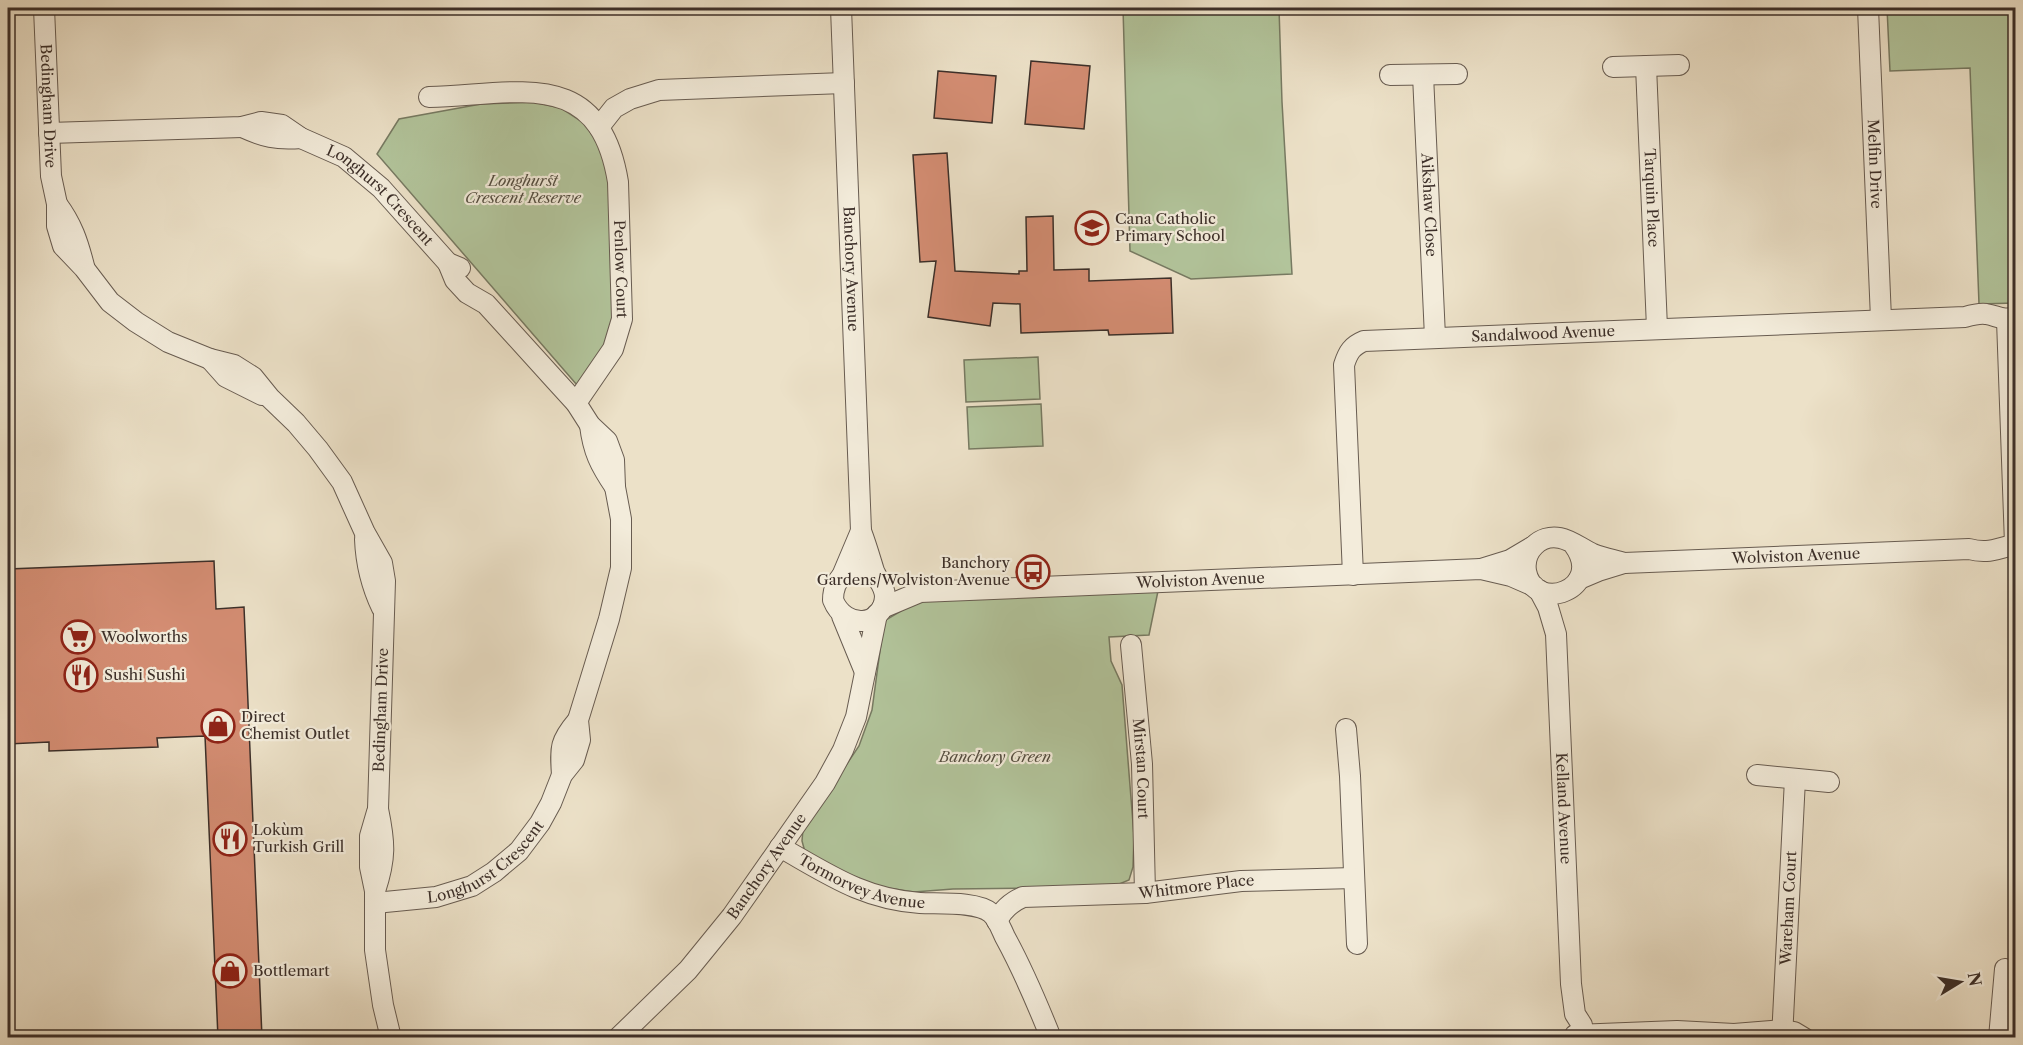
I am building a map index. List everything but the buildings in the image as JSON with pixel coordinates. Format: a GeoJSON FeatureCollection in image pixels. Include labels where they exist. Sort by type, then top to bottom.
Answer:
{"type":"FeatureCollection","features":[{"type":"Feature","properties":{"kind":"street","name":"Bedingham Drive"},"geometry":{"type":"LineString","coordinates":[[44,8],[51,176],[57,204],[69,219],[77,237],[84,268],[110,302],[136,322],[168,342],[210,359],[234,365],[253,377],[270,398],[296,423],[342,482],[365,533],[366,561],[371,585],[383,611],[378,809],[370,836],[370,867],[375,897],[375,950],[391,1038]]}},
{"type":"Feature","properties":{"kind":"street","name":"Banchory Avenue"},"geometry":{"type":"LineString","coordinates":[[841,8],[861,531],[877,577]]}},
{"type":"Feature","properties":{"kind":"street","name":"Melfin Drive"},"geometry":{"type":"LineString","coordinates":[[1868,8],[1881,319]]}},
{"type":"Feature","properties":{"kind":"street"},"geometry":{"type":"LineString","coordinates":[[1613,67],[1679,65]]}},
{"type":"Feature","properties":{"kind":"street","name":"Tarquin Place"},"geometry":{"type":"LineString","coordinates":[[1646,66],[1658,328]]}},
{"type":"Feature","properties":{"kind":"street"},"geometry":{"type":"LineString","coordinates":[[1390,75],[1457,74]]}},
{"type":"Feature","properties":{"kind":"street","name":"Aikshaw Close"},"geometry":{"type":"LineString","coordinates":[[1423,75],[1435,337]]}},
{"type":"Feature","properties":{"kind":"street"},"geometry":{"type":"LineString","coordinates":[[599,127],[614,108],[630,99],[659,90],[844,82]]}},
{"type":"Feature","properties":{"kind":"street","name":"Penlow Court"},"geometry":{"type":"LineString","coordinates":[[429,97],[526,91],[560,96],[589,113],[607,138],[615,161],[618,182],[622,318],[613,349],[576,403]]}},
{"type":"Feature","properties":{"kind":"street","name":"Longhurst Crescent"},"geometry":{"type":"LineString","coordinates":[[49,133],[242,127],[264,137],[281,140],[301,138],[344,157],[381,188],[448,263],[465,271],[477,285],[486,304],[576,403],[590,425],[592,446],[601,466],[615,487],[621,519],[621,568],[609,619],[578,720],[565,735],[560,752],[562,775],[551,803],[540,823],[519,851],[494,872],[472,886],[436,897],[375,897]]}},
{"type":"Feature","properties":{"kind":"street","name":"Sandalwood Avenue"},"geometry":{"type":"LineString","coordinates":[[1353,575],[1344,364],[1346,356],[1355,345],[1364,341],[1965,317],[1987,314],[2011,323]]}},
{"type":"Feature","properties":{"kind":"street"},"geometry":{"type":"LineString","coordinates":[[2011,323],[2015,544]]}},
{"type":"Feature","properties":{"kind":"street","name":"Banchory Avenue"},"geometry":{"type":"LineString","coordinates":[[842,576],[861,531]]}},
{"type":"Feature","properties":{"kind":"street","name":"Wolviston Avenue"},"geometry":{"type":"LineString","coordinates":[[1577,582],[1598,571],[1624,563],[1969,549],[2015,536]]}},
{"type":"Feature","properties":{"kind":"street"},"geometry":{"type":"LineString","coordinates":[[1548,537],[1557,537],[1574,545],[1582,561],[1577,582],[1569,590],[1554,594],[1537,588],[1529,579],[1526,562],[1532,547],[1548,537]]}},
{"type":"Feature","properties":{"kind":"street","name":"Wolviston Avenue"},"geometry":{"type":"LineString","coordinates":[[1969,549],[1994,552],[2015,544]]}},
{"type":"Feature","properties":{"kind":"street","name":"Wolviston Avenue"},"geometry":{"type":"LineString","coordinates":[[1574,545],[1596,555],[1624,563]]}},
{"type":"Feature","properties":{"kind":"street","name":"Wolviston Avenue"},"geometry":{"type":"LineString","coordinates":[[877,577],[920,592],[1353,575],[1481,569],[1510,560],[1532,547]]}},
{"type":"Feature","properties":{"kind":"street","name":"Wolviston Avenue"},"geometry":{"type":"LineString","coordinates":[[1481,569],[1511,576],[1537,588]]}},
{"type":"Feature","properties":{"kind":"street"},"geometry":{"type":"LineString","coordinates":[[843,616],[852,621],[861,622],[870,619],[880,611],[885,600],[885,591],[877,577],[867,570],[849,571],[842,576],[836,583],[833,600],[843,616],[865,672]]}},
{"type":"Feature","properties":{"kind":"street","name":"Kelland Avenue"},"geometry":{"type":"LineString","coordinates":[[1556,634],[1562,606],[1577,582]]}},
{"type":"Feature","properties":{"kind":"street","name":"Kelland Avenue"},"geometry":{"type":"LineString","coordinates":[[1537,588],[1548,606],[1556,634],[1571,984],[1565,1002],[1566,1016],[1579,1036]]}},
{"type":"Feature","properties":{"kind":"street","name":"Wolviston Avenue"},"geometry":{"type":"LineString","coordinates":[[880,611],[920,592]]}},
{"type":"Feature","properties":{"kind":"street","name":"Banchory Avenue"},"geometry":{"type":"LineString","coordinates":[[616,1035],[651,1008],[688,970],[732,916],[825,783],[843,750],[856,717],[880,611]]}},
{"type":"Feature","properties":{"kind":"street","name":"Mirstan Court"},"geometry":{"type":"LineString","coordinates":[[1132,645],[1142,764],[1145,893]]}},
{"type":"Feature","properties":{"kind":"street"},"geometry":{"type":"LineString","coordinates":[[1346,729],[1357,944]]}},
{"type":"Feature","properties":{"kind":"street"},"geometry":{"type":"LineString","coordinates":[[1757,775],[1829,782]]}},
{"type":"Feature","properties":{"kind":"street","name":"Wareham Court"},"geometry":{"type":"LineString","coordinates":[[1782,1034],[1795,779]]}},
{"type":"Feature","properties":{"kind":"street","name":"Tormorvey Avenue"},"geometry":{"type":"LineString","coordinates":[[780,847],[861,892],[900,900],[947,902],[984,909],[1002,917]]}},
{"type":"Feature","properties":{"kind":"street","name":"Whitmore Place"},"geometry":{"type":"LineString","coordinates":[[1002,917],[1038,896],[1145,893],[1241,881],[1354,878]]}},
{"type":"Feature","properties":{"kind":"street"},"geometry":{"type":"LineString","coordinates":[[1002,917],[1051,1038]]}},
{"type":"Feature","properties":{"kind":"street"},"geometry":{"type":"LineString","coordinates":[[1999,1038],[2009,1001],[2005,969]]}},
{"type":"Feature","properties":{"kind":"street"},"geometry":{"type":"LineString","coordinates":[[1579,1036],[1677,1031],[1738,1036],[1794,1032],[1804,1038]]}},
{"type":"Feature","properties":{"kind":"green space"},"geometry":{"type":"Polygon","coordinates":[[[1123,8],[1279,8],[1292,274],[1191,279],[1130,251],[1123,8]]]}},
{"type":"Feature","properties":{"kind":"green space"},"geometry":{"type":"Polygon","coordinates":[[[1887,8],[2015,8],[2015,303],[1979,304],[1970,68],[1890,71],[1887,8]]]}},
{"type":"Feature","properties":{"kind":"green space","name":"Longhurst Crescent Reserve"},"geometry":{"type":"Polygon","coordinates":[[[533,102],[561,108],[587,125],[604,147],[610,179],[615,320],[604,348],[577,385],[377,154],[399,119],[481,104],[533,102]]]}},
{"type":"Feature","properties":{"kind":"green space"},"geometry":{"type":"Polygon","coordinates":[[[1038,357],[1040,399],[966,402],[964,360],[1038,357]]]}},
{"type":"Feature","properties":{"kind":"green space"},"geometry":{"type":"Polygon","coordinates":[[[1041,404],[1043,446],[969,449],[967,407],[1041,404]]]}},
{"type":"Feature","properties":{"kind":"green space","name":"Banchory Green"},"geometry":{"type":"Polygon","coordinates":[[[1158,591],[1149,635],[1109,637],[1111,661],[1122,685],[1134,836],[1133,867],[1129,880],[1112,887],[953,889],[914,892],[881,887],[825,865],[805,852],[802,841],[803,829],[859,746],[872,710],[884,621],[921,599],[1158,591]]]}},
{"type":"Feature","properties":{"kind":"place","name":"Cana Catholic Primary School"},"geometry":{"type":"Point","coordinates":[1092,228]}},
{"type":"Feature","properties":{"kind":"place","name":"Banchory Gardens/Wolviston Avenue"},"geometry":{"type":"Point","coordinates":[1033,572]}},
{"type":"Feature","properties":{"kind":"place","name":"Woolworths"},"geometry":{"type":"Point","coordinates":[78,637]}},
{"type":"Feature","properties":{"kind":"place","name":"Sushi Sushi"},"geometry":{"type":"Point","coordinates":[81,675]}},
{"type":"Feature","properties":{"kind":"place","name":"Direct Chemist Outlet"},"geometry":{"type":"Point","coordinates":[218,726]}},
{"type":"Feature","properties":{"kind":"place","name":"Lokùm Turkish Grill"},"geometry":{"type":"Point","coordinates":[230,839]}},
{"type":"Feature","properties":{"kind":"place","name":"Bottlemart"},"geometry":{"type":"Point","coordinates":[230,971]}}]}
